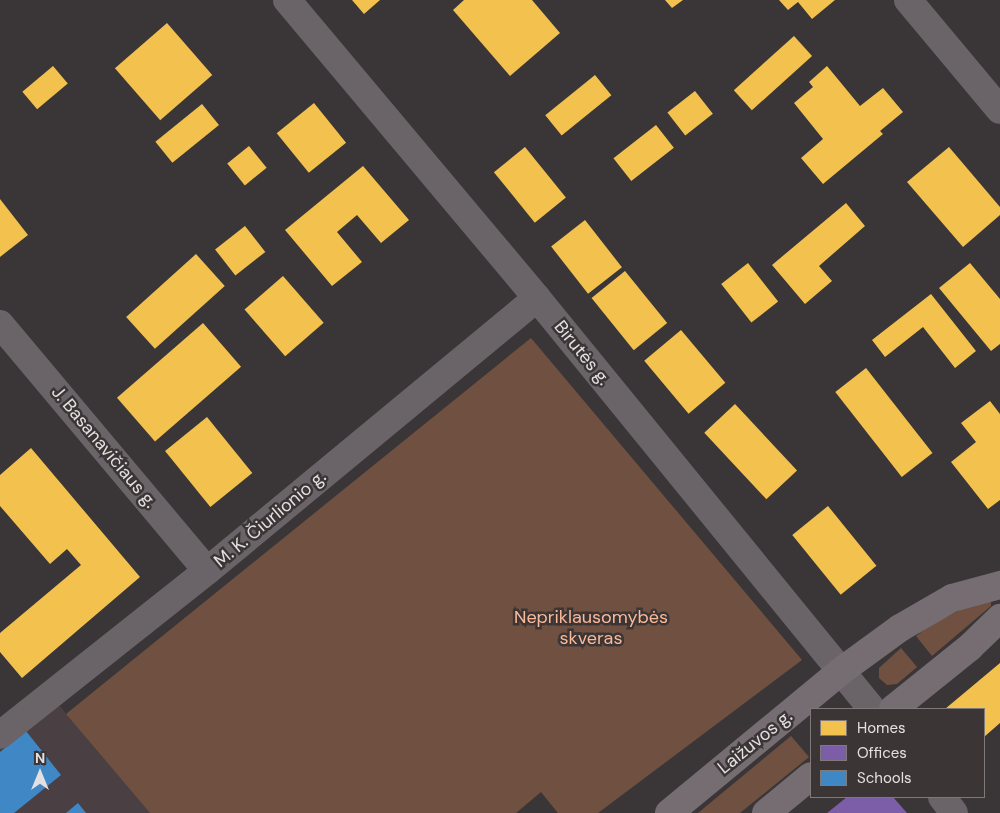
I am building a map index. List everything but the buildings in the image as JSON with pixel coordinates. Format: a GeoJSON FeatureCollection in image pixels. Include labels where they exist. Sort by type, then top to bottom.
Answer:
{"type":"FeatureCollection","features":[{"type":"Feature","properties":{"kind":"main road","name":"Laižuvos g."},"geometry":{"type":"LineString","coordinates":[[669,813],[841,672],[900,628],[952,598],[1000,585]]}},
{"type":"Feature","properties":{"kind":"main road"},"geometry":{"type":"LineString","coordinates":[[894,708],[970,647],[1000,618]]}},
{"type":"Feature","properties":{"kind":"main road"},"geometry":{"type":"LineString","coordinates":[[766,813],[810,777]]}},
{"type":"Feature","properties":{"kind":"street","name":"Birutės g."},"geometry":{"type":"LineString","coordinates":[[287,0],[537,298],[871,708]]}},
{"type":"Feature","properties":{"kind":"street"},"geometry":{"type":"LineString","coordinates":[[908,0],[1000,110]]}},
{"type":"Feature","properties":{"kind":"street","name":"M. K. Čiurlionio g."},"geometry":{"type":"LineString","coordinates":[[0,735],[207,570],[537,298]]}},
{"type":"Feature","properties":{"kind":"street","name":"J. Basanavičiaus g."},"geometry":{"type":"LineString","coordinates":[[0,324],[207,570]]}},
{"type":"Feature","properties":{"kind":"street"},"geometry":{"type":"LineString","coordinates":[[943,798],[954,813]]}},
{"type":"Feature","properties":{"kind":"shaded area"},"geometry":{"type":"Polygon","coordinates":[[[57,702],[150,813],[0,813],[0,748],[57,702]]]}},
{"type":"Feature","properties":{"kind":"green space","name":"Nepriklausomybės skveras"},"geometry":{"type":"Polygon","coordinates":[[[531,338],[802,660],[598,813],[558,813],[541,792],[516,813],[150,813],[66,714],[531,338]]]}},
{"type":"Feature","properties":{"kind":"green space"},"geometry":{"type":"Polygon","coordinates":[[[984,598],[991,601],[991,606],[932,656],[916,636],[932,624],[984,598]]]}},
{"type":"Feature","properties":{"kind":"green space"},"geometry":{"type":"Polygon","coordinates":[[[901,648],[917,667],[897,684],[887,685],[879,678],[879,668],[901,648]]]}},
{"type":"Feature","properties":{"kind":"green space"},"geometry":{"type":"Polygon","coordinates":[[[791,736],[809,757],[740,813],[698,813],[791,736]]]}}]}
